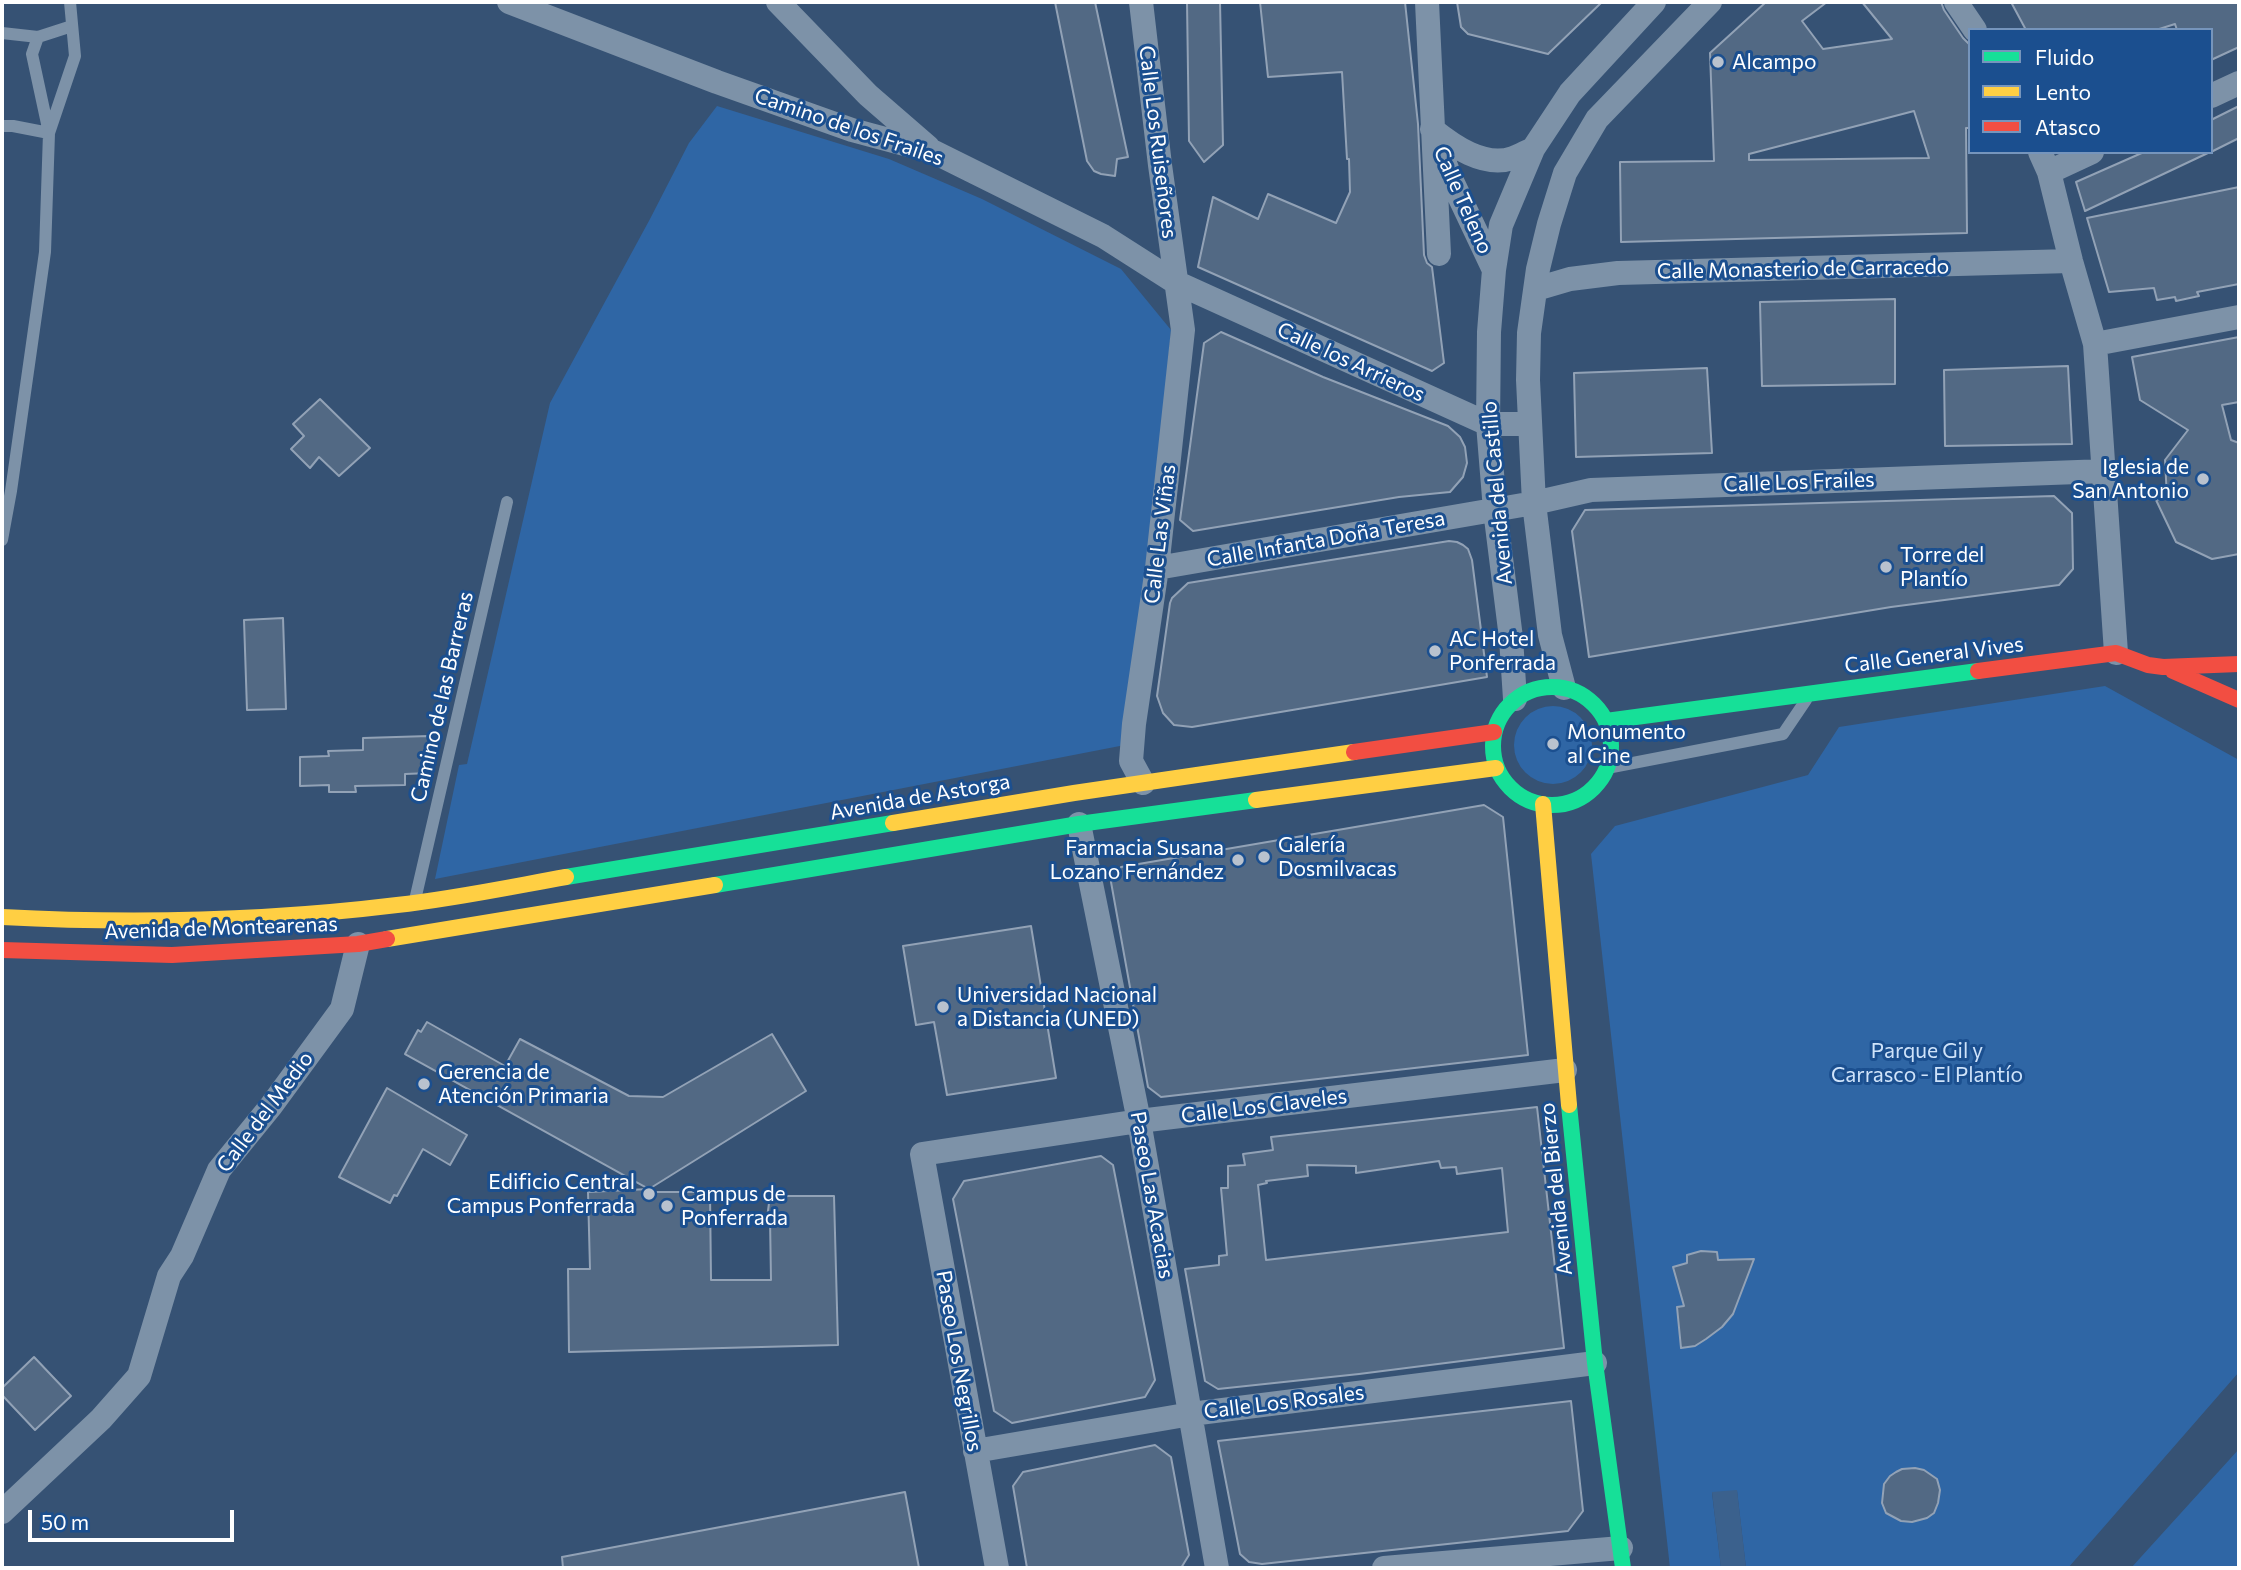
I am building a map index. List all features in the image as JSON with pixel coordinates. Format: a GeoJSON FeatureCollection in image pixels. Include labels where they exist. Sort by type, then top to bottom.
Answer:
{"type":"FeatureCollection","features":[{"type":"Feature","properties":{"kind":"main road","name":"Calle General Vives"},"geometry":{"type":"LineString","coordinates":[[1606,721],[2116,653],[2148,665],[2163,667],[2239,664]]}},
{"type":"Feature","properties":{"kind":"main road","name":"Calle General Vives"},"geometry":{"type":"LineString","coordinates":[[2163,667],[2239,700]]}},
{"type":"Feature","properties":{"kind":"main road"},"geometry":{"type":"LineString","coordinates":[[1564,688],[1581,694],[1595,706],[1606,721],[1611,739],[1611,754],[1607,768],[1597,785],[1581,797],[1563,804],[1544,804],[1528,800],[1504,781],[1496,768],[1492,750],[1494,732],[1502,714],[1515,699],[1530,690],[1564,688]]}},
{"type":"Feature","properties":{"kind":"main road","name":"Calle General Vives"},"geometry":{"type":"LineString","coordinates":[[1611,739],[1708,707]]}},
{"type":"Feature","properties":{"kind":"main road","name":"Avenida de Astorga"},"geometry":{"type":"LineString","coordinates":[[354,910],[1143,783],[1494,732]]}},
{"type":"Feature","properties":{"kind":"main road"},"geometry":{"type":"LineString","coordinates":[[358,944],[1079,824],[1496,768]]}},
{"type":"Feature","properties":{"kind":"main road","name":"Avenida del Bierzo"},"geometry":{"type":"LineString","coordinates":[[1544,804],[1565,1070],[1595,1363],[1622,1558]]}},
{"type":"Feature","properties":{"kind":"main road","name":"Avenida de Montearenas"},"geometry":{"type":"LineString","coordinates":[[2,917],[173,921],[354,910]]}},
{"type":"Feature","properties":{"kind":"main road","name":"Avenida de Montearenas"},"geometry":{"type":"LineString","coordinates":[[2,950],[172,955],[358,944]]}},
{"type":"Feature","properties":{"kind":"street","name":"Camino de los Frailes"},"geometry":{"type":"LineString","coordinates":[[509,2],[815,117],[934,152],[1103,236],[1175,282]]}},
{"type":"Feature","properties":{"kind":"street"},"geometry":{"type":"LineString","coordinates":[[778,2],[868,95],[934,152]]}},
{"type":"Feature","properties":{"kind":"street","name":"Calle Los Ruiseñores"},"geometry":{"type":"LineString","coordinates":[[1141,2],[1175,282]]}},
{"type":"Feature","properties":{"kind":"street","name":"Calle Teleno"},"geometry":{"type":"LineString","coordinates":[[1427,2],[1439,254]]}},
{"type":"Feature","properties":{"kind":"street","name":"Avenida del Castillo"},"geometry":{"type":"LineString","coordinates":[[1515,699],[1488,424],[1489,332],[1501,225],[1533,149],[1570,93],[1654,2]]}},
{"type":"Feature","properties":{"kind":"street","name":"Avenida del Castillo"},"geometry":{"type":"LineString","coordinates":[[1564,688],[1550,635],[1534,503],[1528,380],[1529,333],[1549,224],[1565,173],[1597,119],[1710,2]]}},
{"type":"Feature","properties":{"kind":"street"},"geometry":{"type":"LineString","coordinates":[[1956,2],[1974,28]]}},
{"type":"Feature","properties":{"kind":"street"},"geometry":{"type":"LineString","coordinates":[[2213,95],[2239,83]]}},
{"type":"Feature","properties":{"kind":"street","name":"Calle Teleno"},"geometry":{"type":"LineString","coordinates":[[1432,129],[1450,143],[1479,158],[1511,159],[1533,149]]}},
{"type":"Feature","properties":{"kind":"street","name":"Calle Teleno"},"geometry":{"type":"LineString","coordinates":[[1432,129],[1451,180],[1494,270]]}},
{"type":"Feature","properties":{"kind":"street"},"geometry":{"type":"LineString","coordinates":[[2083,154],[2045,162],[2095,344],[2116,653]]}},
{"type":"Feature","properties":{"kind":"street","name":"Calle Monasterio de Carracedo"},"geometry":{"type":"LineString","coordinates":[[1536,289],[1570,279],[1619,273],[2071,261]]}},
{"type":"Feature","properties":{"kind":"street","name":"Calle los Arrieros"},"geometry":{"type":"LineString","coordinates":[[1175,282],[1488,424],[1530,424]]}},
{"type":"Feature","properties":{"kind":"street","name":"Calle Las Viñas"},"geometry":{"type":"LineString","coordinates":[[1143,783],[1131,761],[1157,568],[1183,330],[1175,282]]}},
{"type":"Feature","properties":{"kind":"street"},"geometry":{"type":"LineString","coordinates":[[2095,344],[2239,317]]}},
{"type":"Feature","properties":{"kind":"street","name":"Calle Los Frailes"},"geometry":{"type":"LineString","coordinates":[[1495,510],[1591,490],[2105,471]]}},
{"type":"Feature","properties":{"kind":"street","name":"Calle Infanta Doña Teresa"},"geometry":{"type":"LineString","coordinates":[[1157,568],[1495,510]]}},
{"type":"Feature","properties":{"kind":"street","name":"Paseo Las Acacias"},"geometry":{"type":"LineString","coordinates":[[1079,824],[1139,1121],[1217,1568]]}},
{"type":"Feature","properties":{"kind":"street","name":"Calle del Medio"},"geometry":{"type":"LineString","coordinates":[[2,1512],[101,1419],[139,1376],[169,1276],[182,1256],[219,1170],[271,1107],[342,1009],[358,944]]}},
{"type":"Feature","properties":{"kind":"street","name":"Calle Los Claveles"},"geometry":{"type":"LineString","coordinates":[[922,1154],[1139,1121],[1565,1070]]}},
{"type":"Feature","properties":{"kind":"street","name":"Paseo Los Negrillos"},"geometry":{"type":"LineString","coordinates":[[922,1154],[997,1568]]}},
{"type":"Feature","properties":{"kind":"street","name":"Calle Los Rosales"},"geometry":{"type":"LineString","coordinates":[[975,1451],[1191,1414],[1595,1363]]}},
{"type":"Feature","properties":{"kind":"street"},"geometry":{"type":"LineString","coordinates":[[1384,1568],[1622,1558]]}},
{"type":"Feature","properties":{"kind":"lane"},"geometry":{"type":"LineString","coordinates":[[49,133],[75,56],[70,2]]}},
{"type":"Feature","properties":{"kind":"lane"},"geometry":{"type":"LineString","coordinates":[[2,33],[38,37],[72,26]]}},
{"type":"Feature","properties":{"kind":"lane"},"geometry":{"type":"LineString","coordinates":[[2,540],[46,252],[49,133],[32,54],[38,37]]}},
{"type":"Feature","properties":{"kind":"lane"},"geometry":{"type":"LineString","coordinates":[[2,126],[49,133]]}},
{"type":"Feature","properties":{"kind":"lane","name":"Camino de las Barreras"},"geometry":{"type":"LineString","coordinates":[[414,901],[507,502]]}},
{"type":"Feature","properties":{"kind":"lane"},"geometry":{"type":"LineString","coordinates":[[1607,768],[1783,734],[1811,692]]}},
{"type":"Feature","properties":{"kind":"green space"},"geometry":{"type":"Polygon","coordinates":[[[717,106],[889,159],[982,199],[1121,269],[1171,330],[1152,534],[1125,745],[435,879],[459,765],[467,764],[550,403],[689,143],[717,106]]]}},
{"type":"Feature","properties":{"kind":"green space","name":"Parque Gil y Carrasco - El Plantío"},"geometry":{"type":"Polygon","coordinates":[[[2105,686],[2239,760],[2239,1372],[2068,1568],[1746,1568],[1737,1491],[1712,1493],[1721,1568],[1670,1568],[1591,854],[1615,826],[1808,775],[1839,727],[2105,686]]]}},
{"type":"Feature","properties":{"kind":"green space"},"geometry":{"type":"Polygon","coordinates":[[[1553,706],[1568,709],[1581,717],[1589,730],[1592,745],[1589,760],[1581,773],[1568,781],[1553,784],[1538,781],[1525,773],[1517,760],[1514,745],[1517,730],[1525,717],[1538,709],[1553,706]]]}},
{"type":"Feature","properties":{"kind":"green space"},"geometry":{"type":"Polygon","coordinates":[[[2239,1449],[2239,1568],[2131,1568],[2239,1449]]]}},
{"type":"Feature","properties":{"kind":"shaded area"},"geometry":{"type":"Polygon","coordinates":[[[1737,1490],[1746,1568],[1721,1568],[1712,1492],[1737,1490]]]}},
{"type":"Feature","properties":{"kind":"building"},"geometry":{"type":"Polygon","coordinates":[[[1055,2],[1095,2],[1128,157],[1117,159],[1115,176],[1094,171],[1087,161],[1055,2]]]}},
{"type":"Feature","properties":{"kind":"building"},"geometry":{"type":"Polygon","coordinates":[[[1187,2],[1220,2],[1223,145],[1204,162],[1189,141],[1187,2]]]}},
{"type":"Feature","properties":{"kind":"building"},"geometry":{"type":"Polygon","coordinates":[[[1260,2],[1405,2],[1418,124],[1424,255],[1432,267],[1444,363],[1432,371],[1198,267],[1213,197],[1258,219],[1268,194],[1336,223],[1350,192],[1342,72],[1268,77],[1260,2]]]}},
{"type":"Feature","properties":{"kind":"building"},"geometry":{"type":"Polygon","coordinates":[[[1457,2],[1602,2],[1548,54],[1468,34],[1461,27],[1457,2]]]}},
{"type":"Feature","properties":{"kind":"building"},"geometry":{"type":"Polygon","coordinates":[[[1766,2],[1827,2],[1802,21],[1823,49],[1892,39],[1862,2],[1941,2],[1968,43],[1967,233],[1621,242],[1620,162],[1714,161],[1710,53],[1766,2]],[[1914,111],[1749,154],[1749,160],[1929,158],[1914,111]]]}},
{"type":"Feature","properties":{"kind":"building"},"geometry":{"type":"Polygon","coordinates":[[[2011,2],[2239,2],[2239,47],[2213,59],[2213,28],[2176,28],[2175,24],[2162,28],[2025,28],[2011,2]]]}},
{"type":"Feature","properties":{"kind":"building"},"geometry":{"type":"Polygon","coordinates":[[[2239,106],[2239,138],[2213,151],[2213,119],[2239,106]]]}},
{"type":"Feature","properties":{"kind":"building"},"geometry":{"type":"Polygon","coordinates":[[[2139,154],[2206,154],[2085,211],[2076,182],[2139,154]]]}},
{"type":"Feature","properties":{"kind":"building"},"geometry":{"type":"Polygon","coordinates":[[[2239,187],[2239,284],[2197,292],[2199,296],[2176,301],[2175,297],[2157,300],[2154,288],[2109,292],[2087,218],[2239,187]]]}},
{"type":"Feature","properties":{"kind":"building"},"geometry":{"type":"Polygon","coordinates":[[[1895,299],[1895,384],[1762,386],[1760,302],[1895,299]]]}},
{"type":"Feature","properties":{"kind":"building"},"geometry":{"type":"Polygon","coordinates":[[[1221,332],[1323,377],[1448,426],[1460,437],[1465,447],[1467,463],[1463,477],[1450,492],[1399,497],[1193,531],[1180,520],[1204,343],[1221,332]]]}},
{"type":"Feature","properties":{"kind":"building"},"geometry":{"type":"Polygon","coordinates":[[[2239,337],[2239,402],[2222,405],[2231,440],[2239,443],[2239,554],[2212,559],[2176,542],[2156,500],[2167,498],[2165,460],[2188,430],[2140,400],[2132,357],[2239,337]]]}},
{"type":"Feature","properties":{"kind":"building"},"geometry":{"type":"Polygon","coordinates":[[[2068,366],[2072,444],[1945,446],[1944,370],[2068,366]]]}},
{"type":"Feature","properties":{"kind":"building"},"geometry":{"type":"Polygon","coordinates":[[[1707,368],[1712,453],[1576,457],[1574,373],[1707,368]]]}},
{"type":"Feature","properties":{"kind":"building"},"geometry":{"type":"Polygon","coordinates":[[[320,399],[370,448],[339,476],[319,457],[310,468],[291,449],[304,436],[293,424],[320,399]]]}},
{"type":"Feature","properties":{"kind":"building"},"geometry":{"type":"Polygon","coordinates":[[[2054,496],[2072,513],[2073,569],[2059,585],[1891,607],[1589,657],[1572,531],[1585,510],[2054,496]]]}},
{"type":"Feature","properties":{"kind":"building"},"geometry":{"type":"Polygon","coordinates":[[[1449,541],[1457,542],[1468,549],[1472,560],[1487,677],[1192,727],[1174,725],[1163,713],[1157,696],[1170,603],[1188,583],[1449,541]]]}},
{"type":"Feature","properties":{"kind":"building"},"geometry":{"type":"Polygon","coordinates":[[[283,618],[286,709],[247,710],[244,620],[283,618]]]}},
{"type":"Feature","properties":{"kind":"building"},"geometry":{"type":"Polygon","coordinates":[[[429,736],[430,773],[405,774],[405,785],[355,786],[356,792],[329,792],[329,785],[300,786],[300,757],[329,756],[328,751],[363,750],[363,738],[429,736]]]}},
{"type":"Feature","properties":{"kind":"building"},"geometry":{"type":"Polygon","coordinates":[[[1484,805],[1503,817],[1528,1055],[1161,1097],[1148,1087],[1111,882],[1121,867],[1484,805]]]}},
{"type":"Feature","properties":{"kind":"building","name":"Universidad Nacional a Distancia (UNED)"},"geometry":{"type":"Polygon","coordinates":[[[1031,926],[1056,1078],[947,1095],[934,1022],[916,1025],[903,946],[1031,926]]]}},
{"type":"Feature","properties":{"kind":"building"},"geometry":{"type":"Polygon","coordinates":[[[427,1022],[505,1066],[520,1039],[629,1096],[663,1097],[772,1034],[806,1091],[649,1189],[405,1054],[418,1030],[421,1032],[427,1022]]]}},
{"type":"Feature","properties":{"kind":"building"},"geometry":{"type":"Polygon","coordinates":[[[387,1088],[467,1135],[450,1165],[423,1149],[397,1196],[394,1195],[390,1203],[339,1177],[387,1088]]]}},
{"type":"Feature","properties":{"kind":"building"},"geometry":{"type":"Polygon","coordinates":[[[1537,1107],[1564,1348],[1218,1389],[1205,1381],[1185,1269],[1219,1265],[1219,1256],[1227,1255],[1221,1188],[1228,1188],[1228,1166],[1245,1165],[1243,1154],[1273,1150],[1271,1137],[1537,1107]],[[1439,1161],[1356,1173],[1356,1166],[1307,1165],[1308,1176],[1266,1181],[1267,1183],[1258,1185],[1266,1260],[1508,1232],[1502,1168],[1457,1174],[1456,1167],[1441,1168],[1439,1161]]]}},
{"type":"Feature","properties":{"kind":"building"},"geometry":{"type":"Polygon","coordinates":[[[1101,1156],[1113,1165],[1155,1380],[1145,1397],[1012,1423],[994,1411],[953,1199],[964,1181],[1101,1156]]]}},
{"type":"Feature","properties":{"kind":"building"},"geometry":{"type":"Polygon","coordinates":[[[649,1189],[645,1192],[710,1192],[711,1280],[771,1280],[770,1218],[767,1218],[770,1196],[834,1196],[838,1345],[569,1352],[568,1269],[590,1269],[588,1192],[649,1189]]]}},
{"type":"Feature","properties":{"kind":"building"},"geometry":{"type":"Polygon","coordinates":[[[1701,1251],[1717,1252],[1718,1260],[1754,1259],[1733,1314],[1706,1339],[1695,1346],[1681,1348],[1677,1307],[1684,1306],[1673,1267],[1687,1263],[1687,1255],[1701,1251]]]}},
{"type":"Feature","properties":{"kind":"building"},"geometry":{"type":"Polygon","coordinates":[[[34,1357],[71,1396],[35,1430],[2,1395],[2,1388],[34,1357]]]}},
{"type":"Feature","properties":{"kind":"building"},"geometry":{"type":"Polygon","coordinates":[[[1571,1401],[1583,1511],[1568,1531],[1262,1564],[1249,1562],[1240,1554],[1218,1441],[1571,1401]]]}},
{"type":"Feature","properties":{"kind":"building"},"geometry":{"type":"Polygon","coordinates":[[[1155,1445],[1171,1457],[1189,1555],[1181,1568],[1027,1568],[1013,1486],[1023,1472],[1155,1445]]]}},
{"type":"Feature","properties":{"kind":"building"},"geometry":{"type":"Polygon","coordinates":[[[1915,1468],[1924,1470],[1937,1479],[1940,1490],[1938,1503],[1934,1513],[1927,1518],[1912,1522],[1901,1521],[1886,1513],[1882,1503],[1884,1484],[1896,1472],[1915,1468]]]}},
{"type":"Feature","properties":{"kind":"building"},"geometry":{"type":"Polygon","coordinates":[[[905,1492],[919,1568],[563,1568],[562,1557],[905,1492]]]}},
{"type":"Feature","properties":{"kind":"traffic: fast"},"geometry":{"type":"LineString","coordinates":[[1606,721],[1978,671]]}},
{"type":"Feature","properties":{"kind":"traffic: fast"},"geometry":{"type":"LineString","coordinates":[[1552,687],[1575,691],[1594,704],[1607,723],[1611,746],[1607,769],[1594,788],[1575,801],[1552,805],[1529,801],[1510,788],[1497,769],[1493,746],[1497,723],[1510,704],[1529,691],[1552,687]]}},
{"type":"Feature","properties":{"kind":"traffic: fast"},"geometry":{"type":"LineString","coordinates":[[715,885],[1079,824],[1256,800]]}},
{"type":"Feature","properties":{"kind":"traffic: fast"},"geometry":{"type":"LineString","coordinates":[[566,877],[893,823]]}},
{"type":"Feature","properties":{"kind":"traffic: fast"},"geometry":{"type":"LineString","coordinates":[[1569,1105],[1595,1363],[1623,1568]]}},
{"type":"Feature","properties":{"kind":"traffic: slow"},"geometry":{"type":"LineString","coordinates":[[893,823],[1354,752]]}},
{"type":"Feature","properties":{"kind":"traffic: slow"},"geometry":{"type":"LineString","coordinates":[[1256,800],[1496,768]]}},
{"type":"Feature","properties":{"kind":"traffic: slow"},"geometry":{"type":"LineString","coordinates":[[1543,804],[1569,1105]]}},
{"type":"Feature","properties":{"kind":"traffic: slow"},"geometry":{"type":"LineString","coordinates":[[2,917],[200,920],[299,915],[418,902],[566,877]]}},
{"type":"Feature","properties":{"kind":"traffic: slow"},"geometry":{"type":"LineString","coordinates":[[387,939],[715,885]]}},
{"type":"Feature","properties":{"kind":"traffic: jam"},"geometry":{"type":"LineString","coordinates":[[1978,671],[2116,653],[2148,665],[2163,667],[2239,664]]}},
{"type":"Feature","properties":{"kind":"traffic: jam"},"geometry":{"type":"LineString","coordinates":[[2173,671],[2239,700]]}},
{"type":"Feature","properties":{"kind":"traffic: jam"},"geometry":{"type":"LineString","coordinates":[[1354,752],[1494,732]]}},
{"type":"Feature","properties":{"kind":"traffic: jam"},"geometry":{"type":"LineString","coordinates":[[2,950],[172,955],[358,944],[387,939]]}},
{"type":"Feature","properties":{"kind":"place","name":"Alcampo"},"geometry":{"type":"Point","coordinates":[1718,62]}},
{"type":"Feature","properties":{"kind":"place","name":"Iglesia de San Antonio"},"geometry":{"type":"Point","coordinates":[2203,479]}},
{"type":"Feature","properties":{"kind":"place","name":"Torre del Plantío"},"geometry":{"type":"Point","coordinates":[1886,567]}},
{"type":"Feature","properties":{"kind":"place","name":"AC Hotel Ponferrada"},"geometry":{"type":"Point","coordinates":[1435,651]}},
{"type":"Feature","properties":{"kind":"place","name":"Monumento al Cine"},"geometry":{"type":"Point","coordinates":[1553,744]}},
{"type":"Feature","properties":{"kind":"place","name":"Galería Dosmilvacas"},"geometry":{"type":"Point","coordinates":[1264,857]}},
{"type":"Feature","properties":{"kind":"place","name":"Farmacia Susana Lozano Fernández"},"geometry":{"type":"Point","coordinates":[1238,860]}},
{"type":"Feature","properties":{"kind":"place","name":"Universidad Nacional a Distancia (UNED)"},"geometry":{"type":"Point","coordinates":[943,1007]}},
{"type":"Feature","properties":{"kind":"place","name":"Gerencia de Atención Primaria"},"geometry":{"type":"Point","coordinates":[424,1084]}},
{"type":"Feature","properties":{"kind":"place","name":"Edificio Central Campus Ponferrada"},"geometry":{"type":"Point","coordinates":[649,1194]}},
{"type":"Feature","properties":{"kind":"place","name":"Campus de Ponferrada"},"geometry":{"type":"Point","coordinates":[667,1206]}}]}
